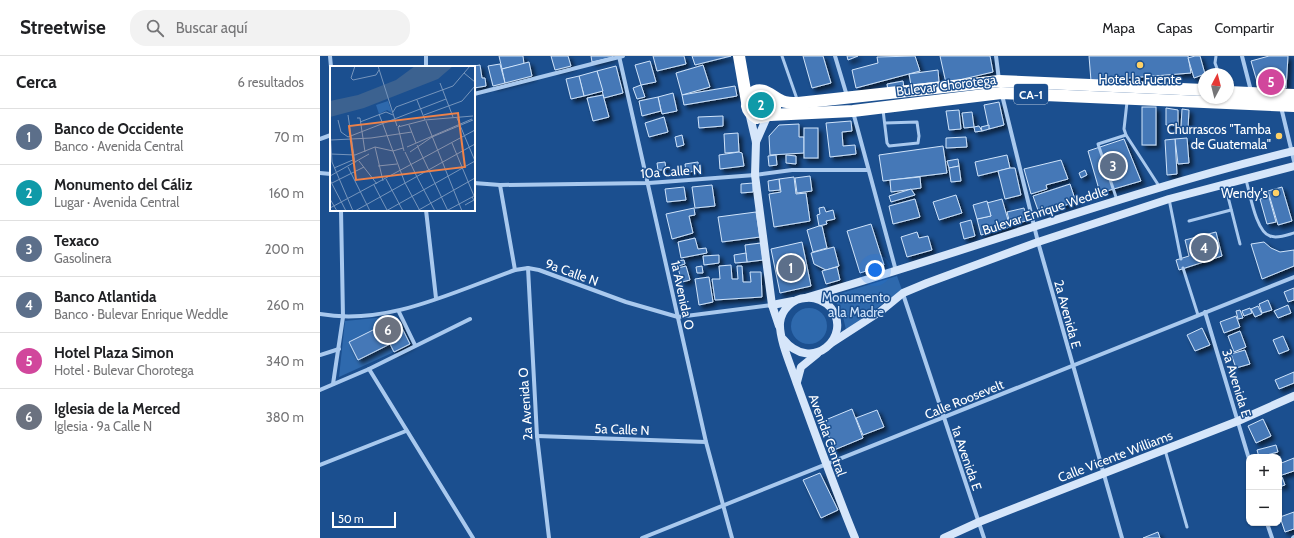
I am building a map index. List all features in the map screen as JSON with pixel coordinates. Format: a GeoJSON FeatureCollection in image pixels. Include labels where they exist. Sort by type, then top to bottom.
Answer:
{"type":"FeatureCollection","features":[{"type":"Feature","properties":{"kind":"highway","name":"CA-1"},"geometry":{"type":"LineString","coordinates":[[740,56],[746,73],[760,90],[772,96]]}},
{"type":"Feature","properties":{"kind":"highway","name":"CA-1"},"geometry":{"type":"LineString","coordinates":[[740,56],[748,107],[757,118],[768,116]]}},
{"type":"Feature","properties":{"kind":"highway","name":"Bulevar Chorotega"},"geometry":{"type":"LineString","coordinates":[[772,96],[785,102],[798,103],[946,93],[1000,87],[1198,90]]}},
{"type":"Feature","properties":{"kind":"highway","name":"Bulevar Chorotega"},"geometry":{"type":"LineString","coordinates":[[1000,87],[1128,99],[1281,100],[1294,96]]}},
{"type":"Feature","properties":{"kind":"highway"},"geometry":{"type":"LineString","coordinates":[[748,107],[752,94],[760,90]]}},
{"type":"Feature","properties":{"kind":"highway","name":"Bulevar Chorotega"},"geometry":{"type":"LineString","coordinates":[[1234,92],[1252,93],[1281,100]]}},
{"type":"Feature","properties":{"kind":"highway","name":"Bulevar Chorotega"},"geometry":{"type":"LineString","coordinates":[[768,116],[853,111],[883,107],[946,93]]}},
{"type":"Feature","properties":{"kind":"highway"},"geometry":{"type":"LineString","coordinates":[[768,116],[775,104],[772,96]]}},
{"type":"Feature","properties":{"kind":"main road"},"geometry":{"type":"LineString","coordinates":[[748,107],[756,142],[755,175],[772,305],[780,331],[783,339],[789,346],[801,353],[814,354],[823,350]]}},
{"type":"Feature","properties":{"kind":"main road"},"geometry":{"type":"LineString","coordinates":[[756,142],[768,116]]}},
{"type":"Feature","properties":{"kind":"main road","name":"Bulevar Enrique Weddle"},"geometry":{"type":"LineString","coordinates":[[805,298],[896,272],[1033,226],[1160,187],[1292,151]]}},
{"type":"Feature","properties":{"kind":"main road"},"geometry":{"type":"LineString","coordinates":[[797,382],[801,367],[805,362],[903,293],[1038,242],[1169,199],[1294,166]]}},
{"type":"Feature","properties":{"kind":"main road"},"geometry":{"type":"LineString","coordinates":[[772,305],[805,298],[815,298],[824,302],[836,317],[837,326],[835,336],[830,344]]}},
{"type":"Feature","properties":{"kind":"main road"},"geometry":{"type":"LineString","coordinates":[[780,331],[780,321],[783,313],[796,300]]}},
{"type":"Feature","properties":{"kind":"main road","name":"Avenida Central"},"geometry":{"type":"LineString","coordinates":[[783,339],[826,466],[855,538]]}},
{"type":"Feature","properties":{"kind":"main road","name":"Calle Vicente Williams"},"geometry":{"type":"LineString","coordinates":[[944,538],[979,522],[1238,421],[1294,396]]}},
{"type":"Feature","properties":{"kind":"street"},"geometry":{"type":"LineString","coordinates":[[330,56],[331,66]]}},
{"type":"Feature","properties":{"kind":"street"},"geometry":{"type":"LineString","coordinates":[[475,94],[620,56]]}},
{"type":"Feature","properties":{"kind":"street","name":"1a Avenida O"},"geometry":{"type":"LineString","coordinates":[[620,56],[706,442],[732,538]]}},
{"type":"Feature","properties":{"kind":"street"},"geometry":{"type":"LineString","coordinates":[[835,56],[848,99]]}},
{"type":"Feature","properties":{"kind":"street","name":"2a Avenida E"},"geometry":{"type":"LineString","coordinates":[[996,56],[1000,87],[1033,226],[1122,538]]}},
{"type":"Feature","properties":{"kind":"street"},"geometry":{"type":"LineString","coordinates":[[1242,56],[1252,93]]}},
{"type":"Feature","properties":{"kind":"street"},"geometry":{"type":"LineString","coordinates":[[1281,100],[1294,161]]}},
{"type":"Feature","properties":{"kind":"street"},"geometry":{"type":"LineString","coordinates":[[853,111],[896,272]]}},
{"type":"Feature","properties":{"kind":"street"},"geometry":{"type":"LineString","coordinates":[[320,139],[330,135]]}},
{"type":"Feature","properties":{"kind":"street","name":"10a Calle N"},"geometry":{"type":"LineString","coordinates":[[475,183],[500,185],[648,183],[755,175],[792,170],[868,170]]}},
{"type":"Feature","properties":{"kind":"street"},"geometry":{"type":"LineString","coordinates":[[320,173],[330,174]]}},
{"type":"Feature","properties":{"kind":"street"},"geometry":{"type":"LineString","coordinates":[[500,185],[515,270]]}},
{"type":"Feature","properties":{"kind":"street"},"geometry":{"type":"LineString","coordinates":[[333,384],[343,317],[341,211]]}},
{"type":"Feature","properties":{"kind":"street"},"geometry":{"type":"LineString","coordinates":[[426,211],[436,298]]}},
{"type":"Feature","properties":{"kind":"street","name":"9a Calle N"},"geometry":{"type":"LineString","coordinates":[[320,314],[343,317],[399,312],[515,270],[528,268],[539,270],[626,302],[678,317],[772,305]]}},
{"type":"Feature","properties":{"kind":"street","name":"2a Avenida O"},"geometry":{"type":"LineString","coordinates":[[528,268],[537,436],[549,538]]}},
{"type":"Feature","properties":{"kind":"street","name":"Calle Roosevelt"},"geometry":{"type":"LineString","coordinates":[[642,538],[826,466],[1294,277]]}},
{"type":"Feature","properties":{"kind":"street","name":"1a Avenida E"},"geometry":{"type":"LineString","coordinates":[[903,293],[943,418],[984,538]]}},
{"type":"Feature","properties":{"kind":"street"},"geometry":{"type":"LineString","coordinates":[[399,312],[415,345]]}},
{"type":"Feature","properties":{"kind":"street","name":"3a Avenida E"},"geometry":{"type":"LineString","coordinates":[[1206,312],[1247,454]]}},
{"type":"Feature","properties":{"kind":"street"},"geometry":{"type":"LineString","coordinates":[[320,390],[369,369],[470,318]]}},
{"type":"Feature","properties":{"kind":"street"},"geometry":{"type":"LineString","coordinates":[[320,355],[339,349]]}},
{"type":"Feature","properties":{"kind":"street"},"geometry":{"type":"LineString","coordinates":[[369,369],[472,538]]}},
{"type":"Feature","properties":{"kind":"street"},"geometry":{"type":"LineString","coordinates":[[320,465],[406,431]]}},
{"type":"Feature","properties":{"kind":"street","name":"5a Calle N"},"geometry":{"type":"LineString","coordinates":[[537,436],[706,442]]}},
{"type":"Feature","properties":{"kind":"street"},"geometry":{"type":"LineString","coordinates":[[1268,526],[1272,538]]}},
{"type":"Feature","properties":{"kind":"lane"},"geometry":{"type":"LineString","coordinates":[[782,56],[798,103]]}},
{"type":"Feature","properties":{"kind":"lane"},"geometry":{"type":"LineString","coordinates":[[1216,56],[1215,63],[1217,68]]}},
{"type":"Feature","properties":{"kind":"lane"},"geometry":{"type":"LineString","coordinates":[[1128,99],[1124,128],[1126,135],[1160,187]]}},
{"type":"Feature","properties":{"kind":"lane"},"geometry":{"type":"LineString","coordinates":[[883,107],[887,143],[890,146],[918,143],[917,122],[885,123]]}},
{"type":"Feature","properties":{"kind":"lane"},"geometry":{"type":"LineString","coordinates":[[1117,200],[1098,144],[1126,135]]}},
{"type":"Feature","properties":{"kind":"lane"},"geometry":{"type":"LineString","coordinates":[[1245,178],[1259,223],[1264,233],[1270,237],[1280,237],[1294,233]]}},
{"type":"Feature","properties":{"kind":"lane"},"geometry":{"type":"LineString","coordinates":[[1224,184],[1240,244]]}},
{"type":"Feature","properties":{"kind":"lane"},"geometry":{"type":"LineString","coordinates":[[1169,199],[1181,259]]}},
{"type":"Feature","properties":{"kind":"lane"},"geometry":{"type":"LineString","coordinates":[[1189,221],[1231,210]]}},
{"type":"Feature","properties":{"kind":"lane"},"geometry":{"type":"LineString","coordinates":[[1183,268],[1198,315]]}},
{"type":"Feature","properties":{"kind":"lane"},"geometry":{"type":"LineString","coordinates":[[1165,450],[1186,527]]}},
{"type":"Feature","properties":{"kind":"green space"},"geometry":{"type":"Polygon","coordinates":[[[756,95],[766,95],[770,111],[755,113],[751,101],[756,95]]]}},
{"type":"Feature","properties":{"kind":"green space","name":"Monumento a la Madre"},"geometry":{"type":"Polygon","coordinates":[[[897,276],[902,290],[846,330],[842,312],[832,296],[897,276]]]}},
{"type":"Feature","properties":{"kind":"green space"},"geometry":{"type":"Polygon","coordinates":[[[813,308],[822,313],[826,319],[826,333],[822,339],[813,344],[805,344],[796,339],[792,333],[791,322],[796,313],[802,309],[813,308]]]}},
{"type":"Feature","properties":{"kind":"green space"},"geometry":{"type":"Polygon","coordinates":[[[396,316],[397,318],[349,342],[358,360],[390,344],[394,352],[339,377],[345,321],[396,316]]]}},
{"type":"Feature","properties":{"kind":"building"},"geometry":{"type":"Polygon","coordinates":[[[499,56],[523,56],[524,64],[502,69],[499,56]]]}},
{"type":"Feature","properties":{"kind":"building"},"geometry":{"type":"Polygon","coordinates":[[[551,56],[568,56],[571,66],[555,70],[551,56]]]}},
{"type":"Feature","properties":{"kind":"building"},"geometry":{"type":"Polygon","coordinates":[[[591,56],[613,56],[613,57],[592,62],[591,56]]]}},
{"type":"Feature","properties":{"kind":"building"},"geometry":{"type":"Polygon","coordinates":[[[653,56],[684,56],[686,64],[657,71],[653,56]]]}},
{"type":"Feature","properties":{"kind":"building"},"geometry":{"type":"Polygon","coordinates":[[[692,56],[731,56],[695,65],[692,56]]]}},
{"type":"Feature","properties":{"kind":"building"},"geometry":{"type":"Polygon","coordinates":[[[803,56],[823,56],[831,83],[812,88],[803,56]]]}},
{"type":"Feature","properties":{"kind":"building"},"geometry":{"type":"Polygon","coordinates":[[[847,56],[858,56],[848,60],[847,56]]]}},
{"type":"Feature","properties":{"kind":"building"},"geometry":{"type":"Polygon","coordinates":[[[915,56],[920,71],[856,88],[852,70],[878,63],[877,57],[915,56]]]}},
{"type":"Feature","properties":{"kind":"building"},"geometry":{"type":"Polygon","coordinates":[[[940,56],[990,56],[993,72],[946,83],[940,56]]]}},
{"type":"Feature","properties":{"kind":"building","name":"Hotel la Fuente"},"geometry":{"type":"Polygon","coordinates":[[[1089,56],[1188,56],[1191,73],[1091,81],[1089,56]]]}},
{"type":"Feature","properties":{"kind":"building"},"geometry":{"type":"Polygon","coordinates":[[[1200,56],[1203,68],[1198,68],[1198,77],[1194,78],[1188,58],[1200,56]]]}},
{"type":"Feature","properties":{"kind":"building"},"geometry":{"type":"Polygon","coordinates":[[[1269,56],[1288,56],[1286,88],[1258,85],[1251,61],[1269,56]]]}},
{"type":"Feature","properties":{"kind":"building"},"geometry":{"type":"Polygon","coordinates":[[[650,61],[656,82],[641,85],[635,65],[650,61]]]}},
{"type":"Feature","properties":{"kind":"building"},"geometry":{"type":"Polygon","coordinates":[[[529,62],[532,76],[505,83],[502,69],[529,62]]]}},
{"type":"Feature","properties":{"kind":"building"},"geometry":{"type":"Polygon","coordinates":[[[500,64],[505,83],[493,86],[488,66],[500,64]]]}},
{"type":"Feature","properties":{"kind":"building"},"geometry":{"type":"Polygon","coordinates":[[[480,65],[482,78],[485,78],[486,86],[475,88],[474,66],[480,65]]]}},
{"type":"Feature","properties":{"kind":"building"},"geometry":{"type":"Polygon","coordinates":[[[703,65],[710,87],[682,95],[676,73],[703,65]]]}},
{"type":"Feature","properties":{"kind":"building"},"geometry":{"type":"Polygon","coordinates":[[[616,66],[623,93],[604,98],[597,71],[616,66]]]}},
{"type":"Feature","properties":{"kind":"building"},"geometry":{"type":"Polygon","coordinates":[[[938,70],[939,82],[911,85],[909,74],[938,70]]]}},
{"type":"Feature","properties":{"kind":"building"},"geometry":{"type":"Polygon","coordinates":[[[597,71],[603,91],[584,96],[579,76],[597,71]]]}},
{"type":"Feature","properties":{"kind":"building"},"geometry":{"type":"Polygon","coordinates":[[[579,76],[584,96],[571,99],[566,79],[579,76]]]}},
{"type":"Feature","properties":{"kind":"building"},"geometry":{"type":"Polygon","coordinates":[[[903,81],[904,88],[888,90],[887,84],[903,81]]]}},
{"type":"Feature","properties":{"kind":"building"},"geometry":{"type":"Polygon","coordinates":[[[641,85],[645,97],[637,99],[633,88],[641,85]]]}},
{"type":"Feature","properties":{"kind":"building"},"geometry":{"type":"Polygon","coordinates":[[[735,86],[737,96],[684,105],[682,95],[735,86]]]}},
{"type":"Feature","properties":{"kind":"building"},"geometry":{"type":"Polygon","coordinates":[[[673,93],[677,111],[662,114],[658,97],[673,93]]]}},
{"type":"Feature","properties":{"kind":"building"},"geometry":{"type":"Polygon","coordinates":[[[603,95],[609,117],[593,121],[587,98],[603,95]]]}},
{"type":"Feature","properties":{"kind":"building"},"geometry":{"type":"Polygon","coordinates":[[[658,97],[661,111],[642,116],[639,101],[658,97]]]}},
{"type":"Feature","properties":{"kind":"building"},"geometry":{"type":"Polygon","coordinates":[[[999,102],[1004,125],[989,129],[984,105],[999,102]]]}},
{"type":"Feature","properties":{"kind":"building"},"geometry":{"type":"Polygon","coordinates":[[[1142,107],[1156,107],[1156,145],[1142,145],[1142,107]]]}},
{"type":"Feature","properties":{"kind":"building"},"geometry":{"type":"Polygon","coordinates":[[[1166,108],[1178,110],[1178,126],[1166,125],[1166,108]]]}},
{"type":"Feature","properties":{"kind":"building"},"geometry":{"type":"Polygon","coordinates":[[[1182,109],[1189,110],[1188,128],[1181,127],[1182,109]]]}},
{"type":"Feature","properties":{"kind":"building"},"geometry":{"type":"Polygon","coordinates":[[[959,110],[961,129],[949,130],[946,111],[959,110]]]}},
{"type":"Feature","properties":{"kind":"building"},"geometry":{"type":"Polygon","coordinates":[[[972,112],[974,127],[964,128],[962,113],[972,112]]]}},
{"type":"Feature","properties":{"kind":"building"},"geometry":{"type":"Polygon","coordinates":[[[723,116],[723,126],[699,128],[698,117],[723,116]]]}},
{"type":"Feature","properties":{"kind":"building"},"geometry":{"type":"Polygon","coordinates":[[[664,117],[668,132],[649,137],[645,123],[664,117]]]}},
{"type":"Feature","properties":{"kind":"building"},"geometry":{"type":"Polygon","coordinates":[[[851,121],[852,131],[842,132],[843,146],[855,145],[856,154],[830,157],[826,123],[851,121]]]}},
{"type":"Feature","properties":{"kind":"building"},"geometry":{"type":"Polygon","coordinates":[[[799,124],[799,137],[804,137],[804,153],[770,155],[769,136],[779,125],[799,124]]]}},
{"type":"Feature","properties":{"kind":"building"},"geometry":{"type":"Polygon","coordinates":[[[989,125],[989,129],[982,131],[981,127],[989,125]]]}},
{"type":"Feature","properties":{"kind":"building"},"geometry":{"type":"Polygon","coordinates":[[[979,126],[982,131],[975,132],[974,127],[979,126]]]}},
{"type":"Feature","properties":{"kind":"building"},"geometry":{"type":"Polygon","coordinates":[[[804,128],[818,128],[818,158],[804,158],[804,128]]]}},
{"type":"Feature","properties":{"kind":"building"},"geometry":{"type":"Polygon","coordinates":[[[738,133],[739,152],[725,153],[724,134],[738,133]]]}},
{"type":"Feature","properties":{"kind":"building"},"geometry":{"type":"Polygon","coordinates":[[[682,135],[684,145],[677,147],[675,137],[682,135]]]}},
{"type":"Feature","properties":{"kind":"building"},"geometry":{"type":"Polygon","coordinates":[[[966,137],[967,147],[946,148],[946,138],[966,137]]]}},
{"type":"Feature","properties":{"kind":"building"},"geometry":{"type":"Polygon","coordinates":[[[1187,138],[1189,163],[1178,164],[1175,139],[1187,138]]]}},
{"type":"Feature","properties":{"kind":"building"},"geometry":{"type":"Polygon","coordinates":[[[1124,139],[1141,181],[1100,193],[1088,151],[1124,139]]]}},
{"type":"Feature","properties":{"kind":"building"},"geometry":{"type":"Polygon","coordinates":[[[1175,139],[1177,174],[1167,175],[1165,140],[1175,139]]]}},
{"type":"Feature","properties":{"kind":"building"},"geometry":{"type":"Polygon","coordinates":[[[943,146],[947,173],[883,181],[879,155],[943,146]]]}},
{"type":"Feature","properties":{"kind":"building"},"geometry":{"type":"Polygon","coordinates":[[[739,152],[742,153],[744,166],[720,169],[719,155],[739,152]]]}},
{"type":"Feature","properties":{"kind":"building"},"geometry":{"type":"Polygon","coordinates":[[[776,155],[777,165],[769,166],[768,156],[776,155]]]}},
{"type":"Feature","properties":{"kind":"building"},"geometry":{"type":"Polygon","coordinates":[[[786,155],[796,156],[796,164],[786,163],[786,155]]]}},
{"type":"Feature","properties":{"kind":"building"},"geometry":{"type":"Polygon","coordinates":[[[1007,155],[1010,168],[978,176],[975,162],[1007,155]]]}},
{"type":"Feature","properties":{"kind":"building"},"geometry":{"type":"Polygon","coordinates":[[[958,159],[959,166],[949,168],[947,161],[958,159]]]}},
{"type":"Feature","properties":{"kind":"building"},"geometry":{"type":"Polygon","coordinates":[[[1061,160],[1068,179],[1046,185],[1047,189],[1031,194],[1024,169],[1061,160]]]}},
{"type":"Feature","properties":{"kind":"building"},"geometry":{"type":"Polygon","coordinates":[[[665,162],[666,170],[658,170],[657,163],[665,162]]]}},
{"type":"Feature","properties":{"kind":"building"},"geometry":{"type":"Polygon","coordinates":[[[698,162],[699,171],[686,172],[685,164],[698,162]]]}},
{"type":"Feature","properties":{"kind":"building"},"geometry":{"type":"Polygon","coordinates":[[[959,166],[961,181],[951,182],[949,168],[959,166]]]}},
{"type":"Feature","properties":{"kind":"building"},"geometry":{"type":"Polygon","coordinates":[[[1015,168],[1021,195],[1005,199],[998,171],[1015,168]]]}},
{"type":"Feature","properties":{"kind":"building"},"geometry":{"type":"Polygon","coordinates":[[[1085,170],[1087,175],[1081,178],[1079,173],[1085,170]]]}},
{"type":"Feature","properties":{"kind":"building"},"geometry":{"type":"Polygon","coordinates":[[[810,176],[812,191],[797,193],[795,178],[810,176]]]}},
{"type":"Feature","properties":{"kind":"building"},"geometry":{"type":"Polygon","coordinates":[[[794,177],[796,194],[806,193],[810,221],[774,227],[769,194],[781,192],[779,179],[794,177]]]}},
{"type":"Feature","properties":{"kind":"building"},"geometry":{"type":"Polygon","coordinates":[[[920,177],[921,188],[891,192],[890,180],[920,177]]]}},
{"type":"Feature","properties":{"kind":"building"},"geometry":{"type":"Polygon","coordinates":[[[779,179],[780,190],[769,191],[768,181],[779,179]]]}},
{"type":"Feature","properties":{"kind":"building"},"geometry":{"type":"Polygon","coordinates":[[[753,183],[753,192],[741,193],[741,184],[753,183]]]}},
{"type":"Feature","properties":{"kind":"building"},"geometry":{"type":"Polygon","coordinates":[[[1070,184],[1076,202],[1039,213],[1033,196],[1070,184]]]}},
{"type":"Feature","properties":{"kind":"building"},"geometry":{"type":"Polygon","coordinates":[[[712,185],[715,206],[695,208],[692,187],[712,185]]]}},
{"type":"Feature","properties":{"kind":"building"},"geometry":{"type":"Polygon","coordinates":[[[684,187],[686,200],[667,202],[665,189],[684,187]]]}},
{"type":"Feature","properties":{"kind":"building"},"geometry":{"type":"Polygon","coordinates":[[[1282,187],[1292,221],[1278,225],[1268,191],[1282,187]]]}},
{"type":"Feature","properties":{"kind":"building"},"geometry":{"type":"Polygon","coordinates":[[[911,189],[915,195],[891,202],[889,196],[911,189]]]}},
{"type":"Feature","properties":{"kind":"building"},"geometry":{"type":"Polygon","coordinates":[[[956,195],[962,213],[939,220],[933,202],[956,195]]]}},
{"type":"Feature","properties":{"kind":"building"},"geometry":{"type":"Polygon","coordinates":[[[1269,197],[1276,222],[1267,224],[1260,199],[1269,197]]]}},
{"type":"Feature","properties":{"kind":"building"},"geometry":{"type":"Polygon","coordinates":[[[915,199],[920,217],[893,224],[889,206],[915,199]]]}},
{"type":"Feature","properties":{"kind":"building"},"geometry":{"type":"Polygon","coordinates":[[[1002,199],[1010,227],[981,235],[977,219],[991,216],[987,203],[1002,199]]]}},
{"type":"Feature","properties":{"kind":"building"},"geometry":{"type":"Polygon","coordinates":[[[987,201],[991,216],[977,219],[973,205],[987,201]]]}},
{"type":"Feature","properties":{"kind":"building"},"geometry":{"type":"Polygon","coordinates":[[[824,207],[826,212],[833,210],[835,219],[826,221],[827,224],[819,226],[817,215],[820,214],[819,208],[824,207]]]}},
{"type":"Feature","properties":{"kind":"building"},"geometry":{"type":"Polygon","coordinates":[[[694,208],[695,215],[689,216],[693,233],[672,239],[666,214],[694,208]]]}},
{"type":"Feature","properties":{"kind":"building"},"geometry":{"type":"Polygon","coordinates":[[[1024,208],[1027,221],[1010,224],[1007,212],[1024,208]]]}},
{"type":"Feature","properties":{"kind":"building"},"geometry":{"type":"Polygon","coordinates":[[[756,212],[760,237],[722,242],[718,217],[756,212]]]}},
{"type":"Feature","properties":{"kind":"building"},"geometry":{"type":"Polygon","coordinates":[[[971,220],[975,236],[964,239],[960,223],[971,220]]]}},
{"type":"Feature","properties":{"kind":"building"},"geometry":{"type":"Polygon","coordinates":[[[871,224],[884,265],[860,273],[847,231],[871,224]]]}},
{"type":"Feature","properties":{"kind":"building"},"geometry":{"type":"Polygon","coordinates":[[[822,226],[827,248],[813,252],[807,230],[822,226]]]}},
{"type":"Feature","properties":{"kind":"building"},"geometry":{"type":"Polygon","coordinates":[[[917,232],[919,238],[928,236],[932,250],[907,257],[901,237],[917,232]]]}},
{"type":"Feature","properties":{"kind":"building"},"geometry":{"type":"Polygon","coordinates":[[[1216,232],[1222,256],[1179,270],[1176,260],[1189,256],[1185,240],[1216,232]]]}},
{"type":"Feature","properties":{"kind":"building"},"geometry":{"type":"Polygon","coordinates":[[[695,238],[698,249],[706,248],[707,253],[681,258],[678,242],[695,238]]]}},
{"type":"Feature","properties":{"kind":"building"},"geometry":{"type":"Polygon","coordinates":[[[802,242],[811,286],[780,293],[771,249],[802,242]]]}},
{"type":"Feature","properties":{"kind":"building"},"geometry":{"type":"Polygon","coordinates":[[[1264,242],[1271,248],[1280,252],[1294,250],[1294,266],[1262,279],[1251,244],[1264,242]]]}},
{"type":"Feature","properties":{"kind":"building"},"geometry":{"type":"Polygon","coordinates":[[[761,243],[763,260],[747,262],[745,245],[761,243]]]}},
{"type":"Feature","properties":{"kind":"building"},"geometry":{"type":"Polygon","coordinates":[[[834,247],[839,266],[826,270],[814,264],[811,253],[834,247]]]}},
{"type":"Feature","properties":{"kind":"building"},"geometry":{"type":"Polygon","coordinates":[[[746,253],[747,262],[735,263],[734,255],[746,253]]]}},
{"type":"Feature","properties":{"kind":"building"},"geometry":{"type":"Polygon","coordinates":[[[719,255],[719,263],[704,265],[703,256],[719,255]]]}},
{"type":"Feature","properties":{"kind":"building"},"geometry":{"type":"Polygon","coordinates":[[[684,260],[685,264],[678,266],[677,261],[684,260]]]}},
{"type":"Feature","properties":{"kind":"building"},"geometry":{"type":"Polygon","coordinates":[[[731,265],[732,279],[738,279],[737,266],[742,266],[743,282],[751,282],[750,272],[761,272],[762,297],[715,300],[712,279],[720,279],[719,266],[731,265]]]}},
{"type":"Feature","properties":{"kind":"building"},"geometry":{"type":"Polygon","coordinates":[[[686,266],[690,280],[682,282],[678,268],[686,266]]]}},
{"type":"Feature","properties":{"kind":"building"},"geometry":{"type":"Polygon","coordinates":[[[702,266],[703,273],[697,273],[696,267],[702,266]]]}},
{"type":"Feature","properties":{"kind":"building"},"geometry":{"type":"Polygon","coordinates":[[[837,267],[840,280],[826,284],[822,271],[837,267]]]}},
{"type":"Feature","properties":{"kind":"building"},"geometry":{"type":"Polygon","coordinates":[[[709,277],[713,302],[699,305],[695,279],[709,277]]]}},
{"type":"Feature","properties":{"kind":"building"},"geometry":{"type":"Polygon","coordinates":[[[1294,288],[1294,300],[1288,302],[1284,292],[1294,288]]]}},
{"type":"Feature","properties":{"kind":"building"},"geometry":{"type":"Polygon","coordinates":[[[1268,300],[1272,310],[1262,313],[1259,304],[1268,300]]]}},
{"type":"Feature","properties":{"kind":"building"},"geometry":{"type":"Polygon","coordinates":[[[1288,305],[1291,313],[1278,318],[1274,311],[1288,305]]]}},
{"type":"Feature","properties":{"kind":"building"},"geometry":{"type":"Polygon","coordinates":[[[1258,306],[1262,314],[1255,317],[1251,309],[1258,306]]]}},
{"type":"Feature","properties":{"kind":"building"},"geometry":{"type":"Polygon","coordinates":[[[1250,308],[1252,313],[1244,316],[1242,311],[1250,308]]]}},
{"type":"Feature","properties":{"kind":"building"},"geometry":{"type":"Polygon","coordinates":[[[1240,310],[1243,318],[1238,319],[1236,311],[1240,310]]]}},
{"type":"Feature","properties":{"kind":"building"},"geometry":{"type":"Polygon","coordinates":[[[1236,316],[1240,327],[1224,333],[1220,322],[1236,316]]]}},
{"type":"Feature","properties":{"kind":"building"},"geometry":{"type":"Polygon","coordinates":[[[397,318],[410,344],[394,352],[390,344],[358,360],[349,342],[397,318]]]}},
{"type":"Feature","properties":{"kind":"building"},"geometry":{"type":"Polygon","coordinates":[[[1202,328],[1210,345],[1195,351],[1187,335],[1202,328]]]}},
{"type":"Feature","properties":{"kind":"building"},"geometry":{"type":"Polygon","coordinates":[[[1240,331],[1246,347],[1234,352],[1228,336],[1240,331]]]}},
{"type":"Feature","properties":{"kind":"building"},"geometry":{"type":"Polygon","coordinates":[[[1283,336],[1289,350],[1279,354],[1273,340],[1283,336]]]}},
{"type":"Feature","properties":{"kind":"building"},"geometry":{"type":"Polygon","coordinates":[[[1245,350],[1250,364],[1236,368],[1231,354],[1245,350]]]}},
{"type":"Feature","properties":{"kind":"building"},"geometry":{"type":"Polygon","coordinates":[[[1294,372],[1294,383],[1279,389],[1275,380],[1294,372]]]}},
{"type":"Feature","properties":{"kind":"building"},"geometry":{"type":"Polygon","coordinates":[[[852,409],[863,438],[834,450],[823,421],[852,409]]]}},
{"type":"Feature","properties":{"kind":"building"},"geometry":{"type":"Polygon","coordinates":[[[877,410],[884,427],[863,435],[856,418],[877,410]]]}},
{"type":"Feature","properties":{"kind":"building"},"geometry":{"type":"Polygon","coordinates":[[[1263,419],[1271,436],[1256,443],[1248,426],[1263,419]]]}},
{"type":"Feature","properties":{"kind":"building"},"geometry":{"type":"Polygon","coordinates":[[[1276,445],[1278,452],[1270,454],[1258,454],[1257,450],[1276,445]]]}},
{"type":"Feature","properties":{"kind":"building"},"geometry":{"type":"Polygon","coordinates":[[[1294,458],[1294,471],[1282,475],[1282,463],[1294,458]]]}},
{"type":"Feature","properties":{"kind":"building"},"geometry":{"type":"Polygon","coordinates":[[[820,473],[838,510],[821,518],[803,480],[820,473]]]}},
{"type":"Feature","properties":{"kind":"building"},"geometry":{"type":"Polygon","coordinates":[[[1282,477],[1285,485],[1282,486],[1282,477]]]}},
{"type":"Feature","properties":{"kind":"building"},"geometry":{"type":"Polygon","coordinates":[[[1294,512],[1294,529],[1285,532],[1282,523],[1282,516],[1294,512]]]}},
{"type":"Feature","properties":{"kind":"building"},"geometry":{"type":"Polygon","coordinates":[[[1158,532],[1160,538],[1143,538],[1158,532]]]}},
{"type":"Feature","properties":{"kind":"place","name":"Hotel la Fuente"},"geometry":{"type":"Point","coordinates":[1140,65]}},
{"type":"Feature","properties":{"kind":"place","name":"Hotel Plaza Simon"},"geometry":{"type":"Point","coordinates":[1271,82]}},
{"type":"Feature","properties":{"kind":"place","name":"Monumento del Cáliz"},"geometry":{"type":"Point","coordinates":[761,105]}},
{"type":"Feature","properties":{"kind":"place","name":"Churrascos \"Tamba de Guatemala\""},"geometry":{"type":"Point","coordinates":[1279,136]}},
{"type":"Feature","properties":{"kind":"place","name":"Texaco"},"geometry":{"type":"Point","coordinates":[1113,166]}},
{"type":"Feature","properties":{"kind":"place","name":"Wendy's"},"geometry":{"type":"Point","coordinates":[1276,193]}},
{"type":"Feature","properties":{"kind":"place","name":"Banco Atlantida"},"geometry":{"type":"Point","coordinates":[1204,248]}},
{"type":"Feature","properties":{"kind":"place","name":"Banco de Occidente"},"geometry":{"type":"Point","coordinates":[791,268]}},
{"type":"Feature","properties":{"kind":"place","name":"Iglesia de la Merced"},"geometry":{"type":"Point","coordinates":[388,330]}}]}
